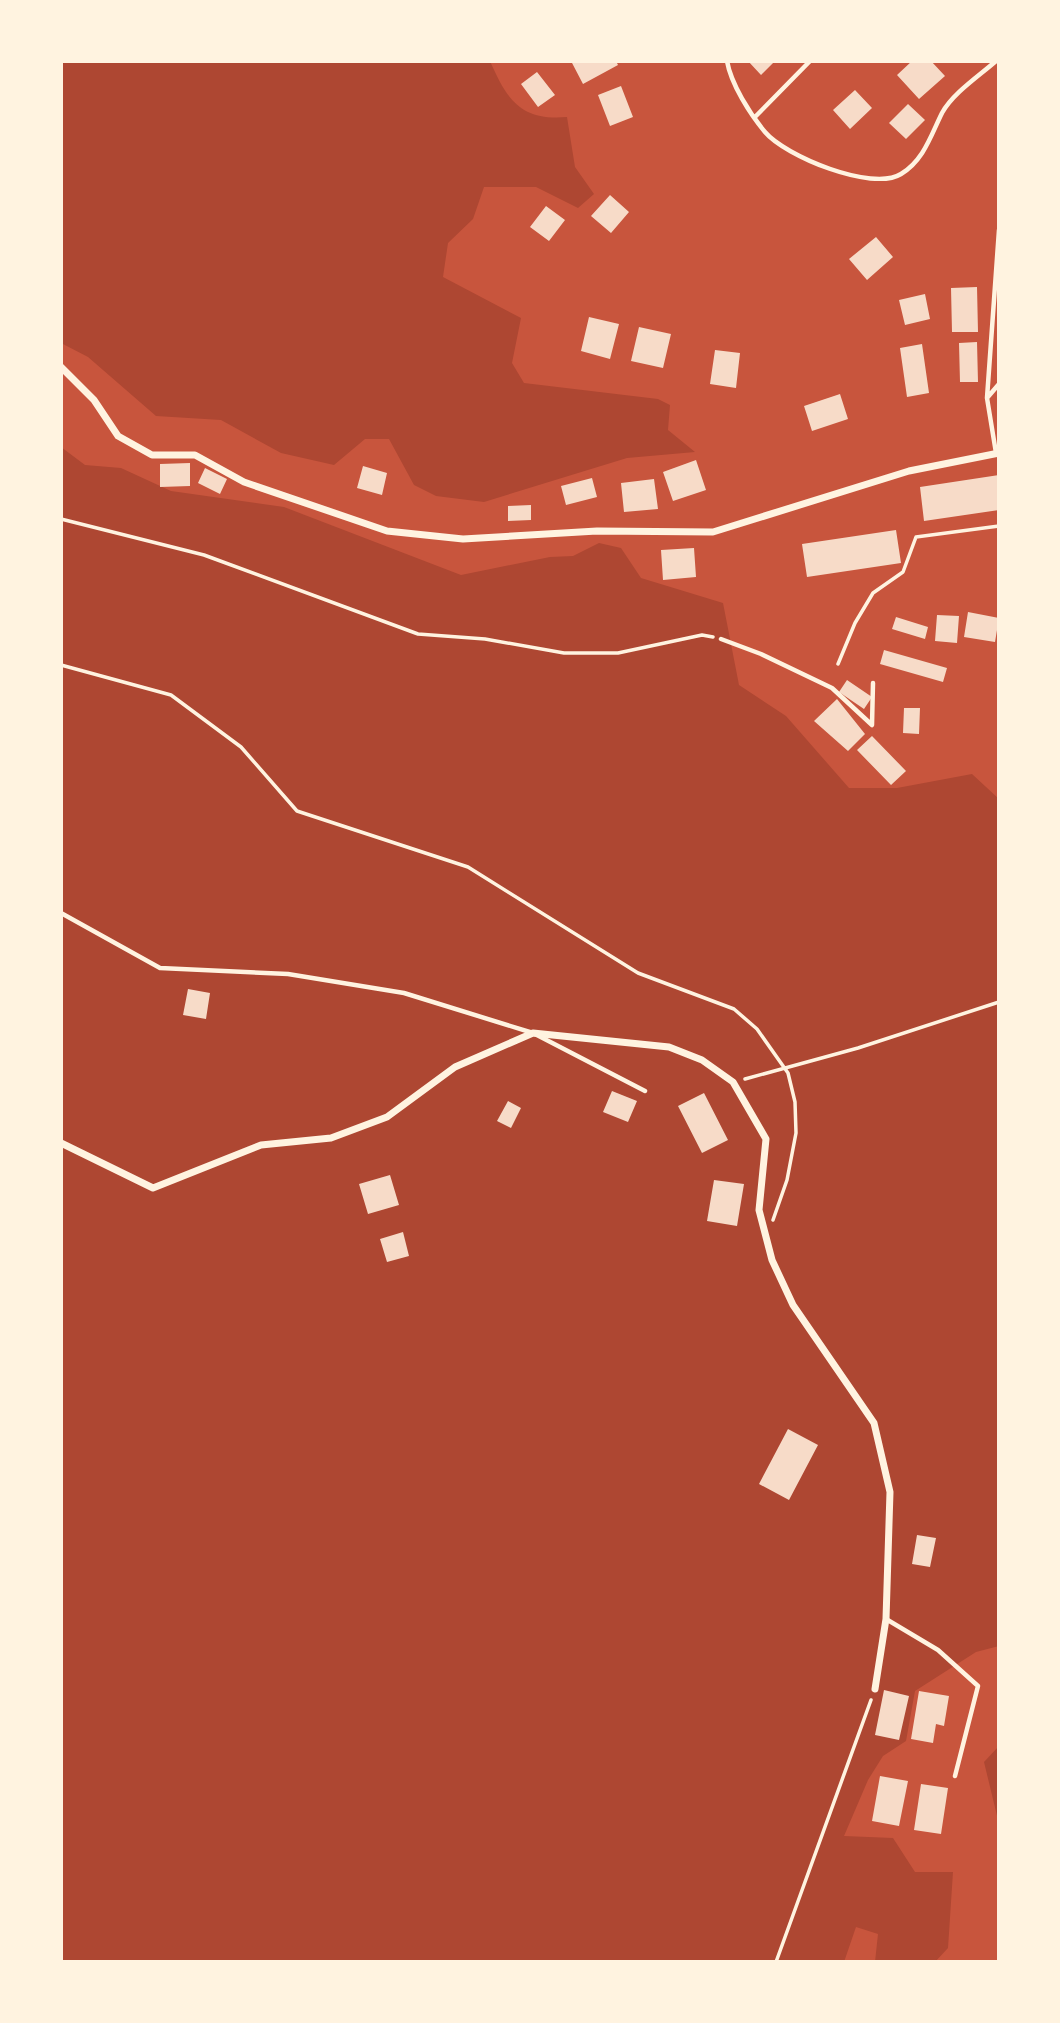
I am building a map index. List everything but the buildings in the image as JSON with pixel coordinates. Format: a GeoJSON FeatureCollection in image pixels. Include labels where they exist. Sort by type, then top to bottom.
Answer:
{"type":"FeatureCollection","features":[{"type":"Feature","properties":{"kind":"street"},"geometry":{"type":"LineString","coordinates":[[61,368],[94,400],[118,436],[152,455],[195,455],[244,482],[387,531],[463,539],[597,531],[713,531],[909,471],[997,453]]}},
{"type":"Feature","properties":{"kind":"street"},"geometry":{"type":"LineString","coordinates":[[61,1143],[153,1188],[261,1145],[331,1138],[387,1117],[455,1068],[533,1033],[669,1047],[702,1060],[733,1082],[766,1139],[759,1210],[772,1260],[793,1306],[874,1423],[890,1492],[886,1619],[875,1689]]}},
{"type":"Feature","properties":{"kind":"lane"},"geometry":{"type":"LineString","coordinates":[[727,61],[765,133],[797,156],[845,173],[882,179],[903,173],[932,141],[943,113],[952,101],[996,61]]}},
{"type":"Feature","properties":{"kind":"lane"},"geometry":{"type":"LineString","coordinates":[[755,117],[810,61]]}},
{"type":"Feature","properties":{"kind":"lane"},"geometry":{"type":"LineString","coordinates":[[997,453],[987,398],[999,230]]}},
{"type":"Feature","properties":{"kind":"lane"},"geometry":{"type":"LineString","coordinates":[[987,398],[999,384]]}},
{"type":"Feature","properties":{"kind":"lane"},"geometry":{"type":"LineString","coordinates":[[721,639],[761,654],[832,688],[872,725],[873,683]]}},
{"type":"Feature","properties":{"kind":"lane"},"geometry":{"type":"LineString","coordinates":[[61,913],[160,968],[288,974],[404,993],[533,1033],[645,1091]]}},
{"type":"Feature","properties":{"kind":"lane"},"geometry":{"type":"LineString","coordinates":[[886,1619],[938,1650],[978,1686],[955,1776]]}},
{"type":"Feature","properties":{"kind":"path"},"geometry":{"type":"LineString","coordinates":[[61,519],[204,555],[418,634],[485,639],[564,653],[618,653],[702,635],[721,639]]}},
{"type":"Feature","properties":{"kind":"path"},"geometry":{"type":"LineString","coordinates":[[838,664],[855,623],[873,593],[903,572],[916,537],[999,526]]}},
{"type":"Feature","properties":{"kind":"path"},"geometry":{"type":"LineString","coordinates":[[61,665],[171,695],[241,747],[297,811],[468,867],[638,974],[734,1009],[757,1029],[784,1068],[795,1102],[796,1133],[780,1207],[774,1219],[763,1227]]}},
{"type":"Feature","properties":{"kind":"path"},"geometry":{"type":"LineString","coordinates":[[733,1082],[999,1002]]}},
{"type":"Feature","properties":{"kind":"path"},"geometry":{"type":"LineString","coordinates":[[776,1962],[875,1689]]}},
{"type":"Feature","properties":{"kind":"shaded area"},"geometry":{"type":"Polygon","coordinates":[[[61,61],[490,61],[503,87],[518,105],[538,115],[567,117],[575,167],[594,194],[578,208],[536,187],[484,187],[473,219],[448,243],[443,277],[521,318],[512,363],[524,383],[658,399],[670,405],[668,430],[695,452],[627,458],[484,502],[436,496],[414,485],[389,439],[365,439],[334,465],[281,453],[221,420],[156,416],[88,357],[61,343],[61,61]]]}},
{"type":"Feature","properties":{"kind":"shaded area"},"geometry":{"type":"Polygon","coordinates":[[[61,447],[85,465],[121,468],[171,491],[284,507],[461,575],[550,557],[573,556],[599,543],[621,548],[641,578],[723,603],[739,685],[786,716],[849,788],[897,788],[972,774],[999,799],[999,1646],[976,1652],[915,1691],[906,1741],[883,1756],[868,1780],[844,1836],[893,1838],[915,1872],[953,1872],[948,1948],[935,1962],[875,1962],[878,1934],[856,1927],[844,1962],[61,1962],[61,447]]]}},
{"type":"Feature","properties":{"kind":"shaded area"},"geometry":{"type":"Polygon","coordinates":[[[999,1746],[999,1824],[984,1762],[999,1746]]]}}]}
